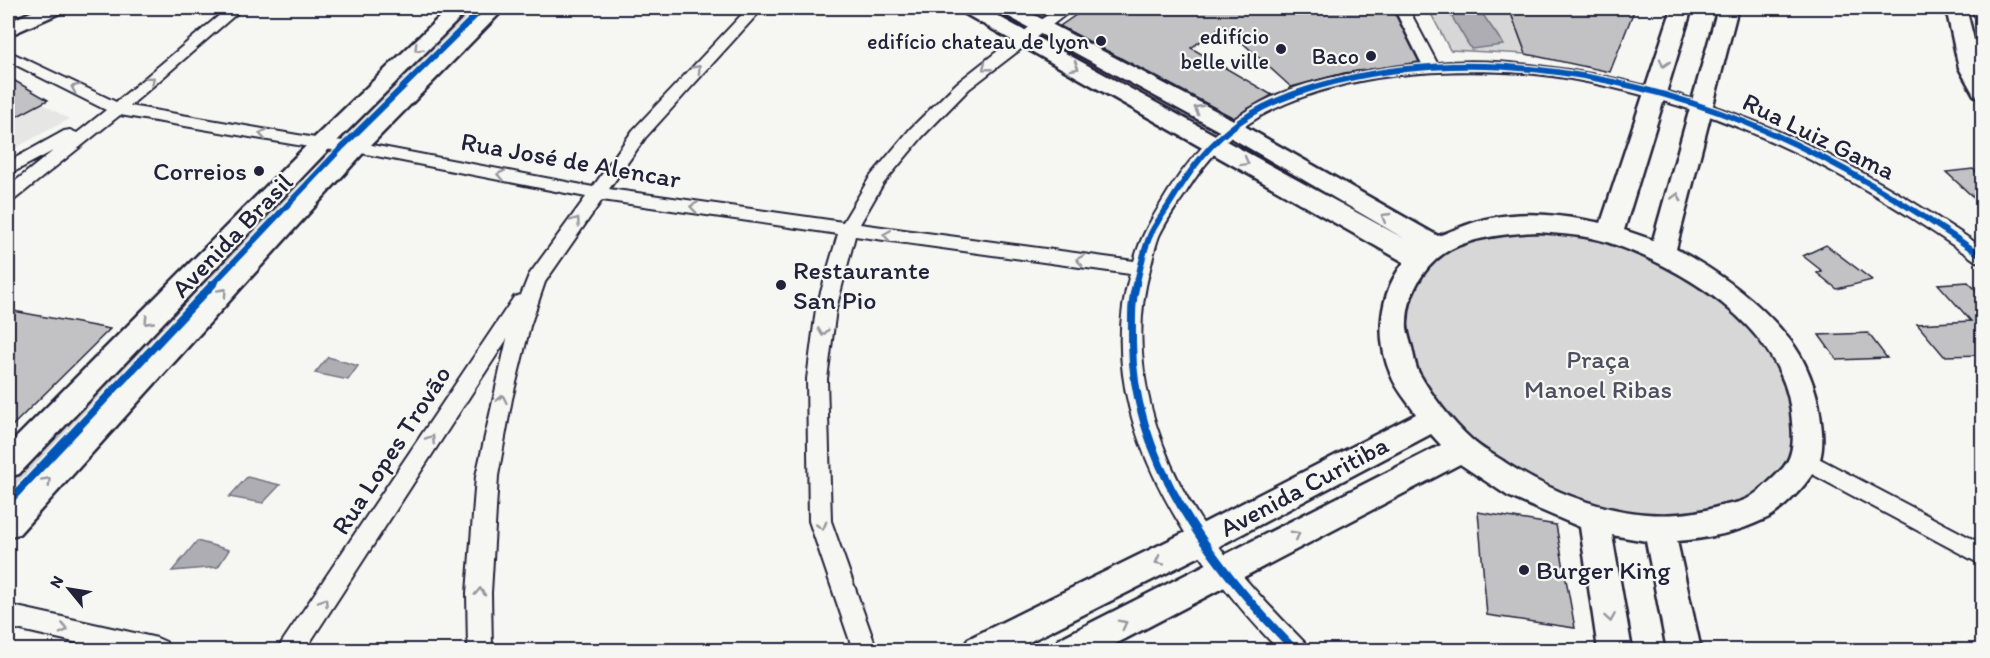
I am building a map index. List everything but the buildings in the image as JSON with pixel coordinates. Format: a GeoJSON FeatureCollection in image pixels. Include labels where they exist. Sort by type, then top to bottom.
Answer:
{"type":"FeatureCollection","features":[{"type":"Feature","properties":{"kind":"main road"},"geometry":{"type":"LineString","coordinates":[[8,10],[14,8]]}},
{"type":"Feature","properties":{"kind":"main road"},"geometry":{"type":"LineString","coordinates":[[8,30],[54,8]]}},
{"type":"Feature","properties":{"kind":"main road","name":"Avenida Brasil"},"geometry":{"type":"LineString","coordinates":[[8,465],[321,144],[460,8]]}},
{"type":"Feature","properties":{"kind":"main road","name":"Avenida Brasil"},"geometry":{"type":"LineString","coordinates":[[8,524],[356,147],[495,8]]}},
{"type":"Feature","properties":{"kind":"main road"},"geometry":{"type":"LineString","coordinates":[[969,8],[1213,144],[1428,253]]}},
{"type":"Feature","properties":{"kind":"main road"},"geometry":{"type":"LineString","coordinates":[[1007,8],[1231,128],[1428,253]]}},
{"type":"Feature","properties":{"kind":"main road"},"geometry":{"type":"LineString","coordinates":[[1610,234],[1682,8]]}},
{"type":"Feature","properties":{"kind":"main road"},"geometry":{"type":"LineString","coordinates":[[1662,253],[1728,8]]}},
{"type":"Feature","properties":{"kind":"main road"},"geometry":{"type":"LineString","coordinates":[[1956,8],[1970,68],[1983,90]]}},
{"type":"Feature","properties":{"kind":"main road"},"geometry":{"type":"LineString","coordinates":[[1539,223],[1574,226],[1610,234],[1662,253],[1699,273],[1745,308],[1781,348],[1803,393],[1808,437],[1804,460],[1793,477],[1757,509],[1702,526],[1659,529],[1594,519],[1519,487],[1461,448],[1435,418],[1404,374],[1393,323],[1404,280],[1428,253],[1492,226],[1539,223]]}},
{"type":"Feature","properties":{"kind":"main road","name":"Avenida Curitiba"},"geometry":{"type":"LineString","coordinates":[[980,651],[1199,541],[1435,418]]}},
{"type":"Feature","properties":{"kind":"main road","name":"Avenida Curitiba"},"geometry":{"type":"LineString","coordinates":[[1071,651],[1461,448]]}},
{"type":"Feature","properties":{"kind":"main road"},"geometry":{"type":"LineString","coordinates":[[1594,519],[1615,651]]}},
{"type":"Feature","properties":{"kind":"main road"},"geometry":{"type":"LineString","coordinates":[[1659,529],[1684,651]]}},
{"type":"Feature","properties":{"kind":"street"},"geometry":{"type":"LineString","coordinates":[[8,196],[117,109],[236,8]]}},
{"type":"Feature","properties":{"kind":"street"},"geometry":{"type":"LineString","coordinates":[[480,651],[479,593],[487,476],[520,326],[536,280],[639,134],[682,85],[756,8]]}},
{"type":"Feature","properties":{"kind":"street"},"geometry":{"type":"LineString","coordinates":[[865,651],[820,521],[817,379],[826,309],[848,230],[876,181],[917,132],[963,86],[1023,38],[1067,8]]}},
{"type":"Feature","properties":{"kind":"street"},"geometry":{"type":"LineString","coordinates":[[1401,8],[1432,68]]}},
{"type":"Feature","properties":{"kind":"street","name":"Rua José de Alencar"},"geometry":{"type":"LineString","coordinates":[[8,55],[117,109],[321,144],[356,147],[596,193],[848,230],[1138,268]]}},
{"type":"Feature","properties":{"kind":"street","name":"Rua Luiz Gama"},"geometry":{"type":"LineString","coordinates":[[1295,651],[1224,573],[1199,541],[1157,459],[1141,412],[1133,377],[1130,339],[1131,310],[1138,268],[1154,225],[1176,189],[1213,144],[1231,128],[1257,111],[1334,82],[1379,73],[1432,68],[1479,67],[1541,71],[1607,82],[1701,106],[1795,143],[1840,165],[1913,207],[1983,256]]}},
{"type":"Feature","properties":{"kind":"street"},"geometry":{"type":"LineString","coordinates":[[8,169],[117,109]]}},
{"type":"Feature","properties":{"kind":"street","name":"Rua Lopes Trovão"},"geometry":{"type":"LineString","coordinates":[[291,651],[536,280]]}},
{"type":"Feature","properties":{"kind":"street"},"geometry":{"type":"LineString","coordinates":[[1804,460],[1983,555]]}},
{"type":"Feature","properties":{"kind":"street"},"geometry":{"type":"LineString","coordinates":[[8,616],[157,651]]}},
{"type":"Feature","properties":{"kind":"shaded area"},"geometry":{"type":"Polygon","coordinates":[[[1479,9],[1504,45],[1471,49],[1449,12],[1479,9]]]}},
{"type":"Feature","properties":{"kind":"shaded area"},"geometry":{"type":"Polygon","coordinates":[[[8,84],[69,119],[8,152],[8,84]]]}},
{"type":"Feature","properties":{"kind":"shaded area"},"geometry":{"type":"Polygon","coordinates":[[[328,357],[358,366],[348,380],[315,373],[328,357]]]}},
{"type":"Feature","properties":{"kind":"shaded area"},"geometry":{"type":"Polygon","coordinates":[[[247,477],[280,485],[263,503],[229,497],[247,477]]]}},
{"type":"Feature","properties":{"kind":"shaded area"},"geometry":{"type":"Polygon","coordinates":[[[197,541],[229,550],[218,567],[172,571],[197,541]]]}},
{"type":"Feature","properties":{"kind":"green space"},"geometry":{"type":"Polygon","coordinates":[[[471,8],[490,8],[351,147],[8,502],[8,469],[471,8]]]}},
{"type":"Feature","properties":{"kind":"green space"},"geometry":{"type":"Polygon","coordinates":[[[1428,8],[1509,8],[1526,54],[1450,50],[1428,8]]]}},
{"type":"Feature","properties":{"kind":"green space","name":"Praça Manoel Ribas"},"geometry":{"type":"Polygon","coordinates":[[[1539,223],[1662,253],[1781,348],[1808,437],[1757,509],[1659,529],[1519,487],[1404,374],[1404,280],[1436,246],[1539,223]]]}},
{"type":"Feature","properties":{"kind":"cycle path"},"geometry":{"type":"LineString","coordinates":[[8,502],[343,146],[483,8]]}},
{"type":"Feature","properties":{"kind":"cycle path"},"geometry":{"type":"LineString","coordinates":[[1295,650],[1249,603],[1207,549],[1172,490],[1146,428],[1132,364],[1132,300],[1150,236],[1200,159],[1229,129],[1246,117],[1285,98],[1326,84],[1367,75],[1447,66],[1528,69],[1610,81],[1691,103],[1770,133],[1846,169],[1917,210],[1982,256]]}},
{"type":"Feature","properties":{"kind":"place","name":"edifício chateau de lyon"},"geometry":{"type":"Point","coordinates":[1101,41]}},
{"type":"Feature","properties":{"kind":"place","name":"edifício belle ville"},"geometry":{"type":"Point","coordinates":[1281,49]}},
{"type":"Feature","properties":{"kind":"place","name":"Baco"},"geometry":{"type":"Point","coordinates":[1371,56]}},
{"type":"Feature","properties":{"kind":"place","name":"Correios"},"geometry":{"type":"Point","coordinates":[259,171]}},
{"type":"Feature","properties":{"kind":"place","name":"Restaurante San Pio"},"geometry":{"type":"Point","coordinates":[781,285]}},
{"type":"Feature","properties":{"kind":"place","name":"Burger King"},"geometry":{"type":"Point","coordinates":[1524,570]}}]}
